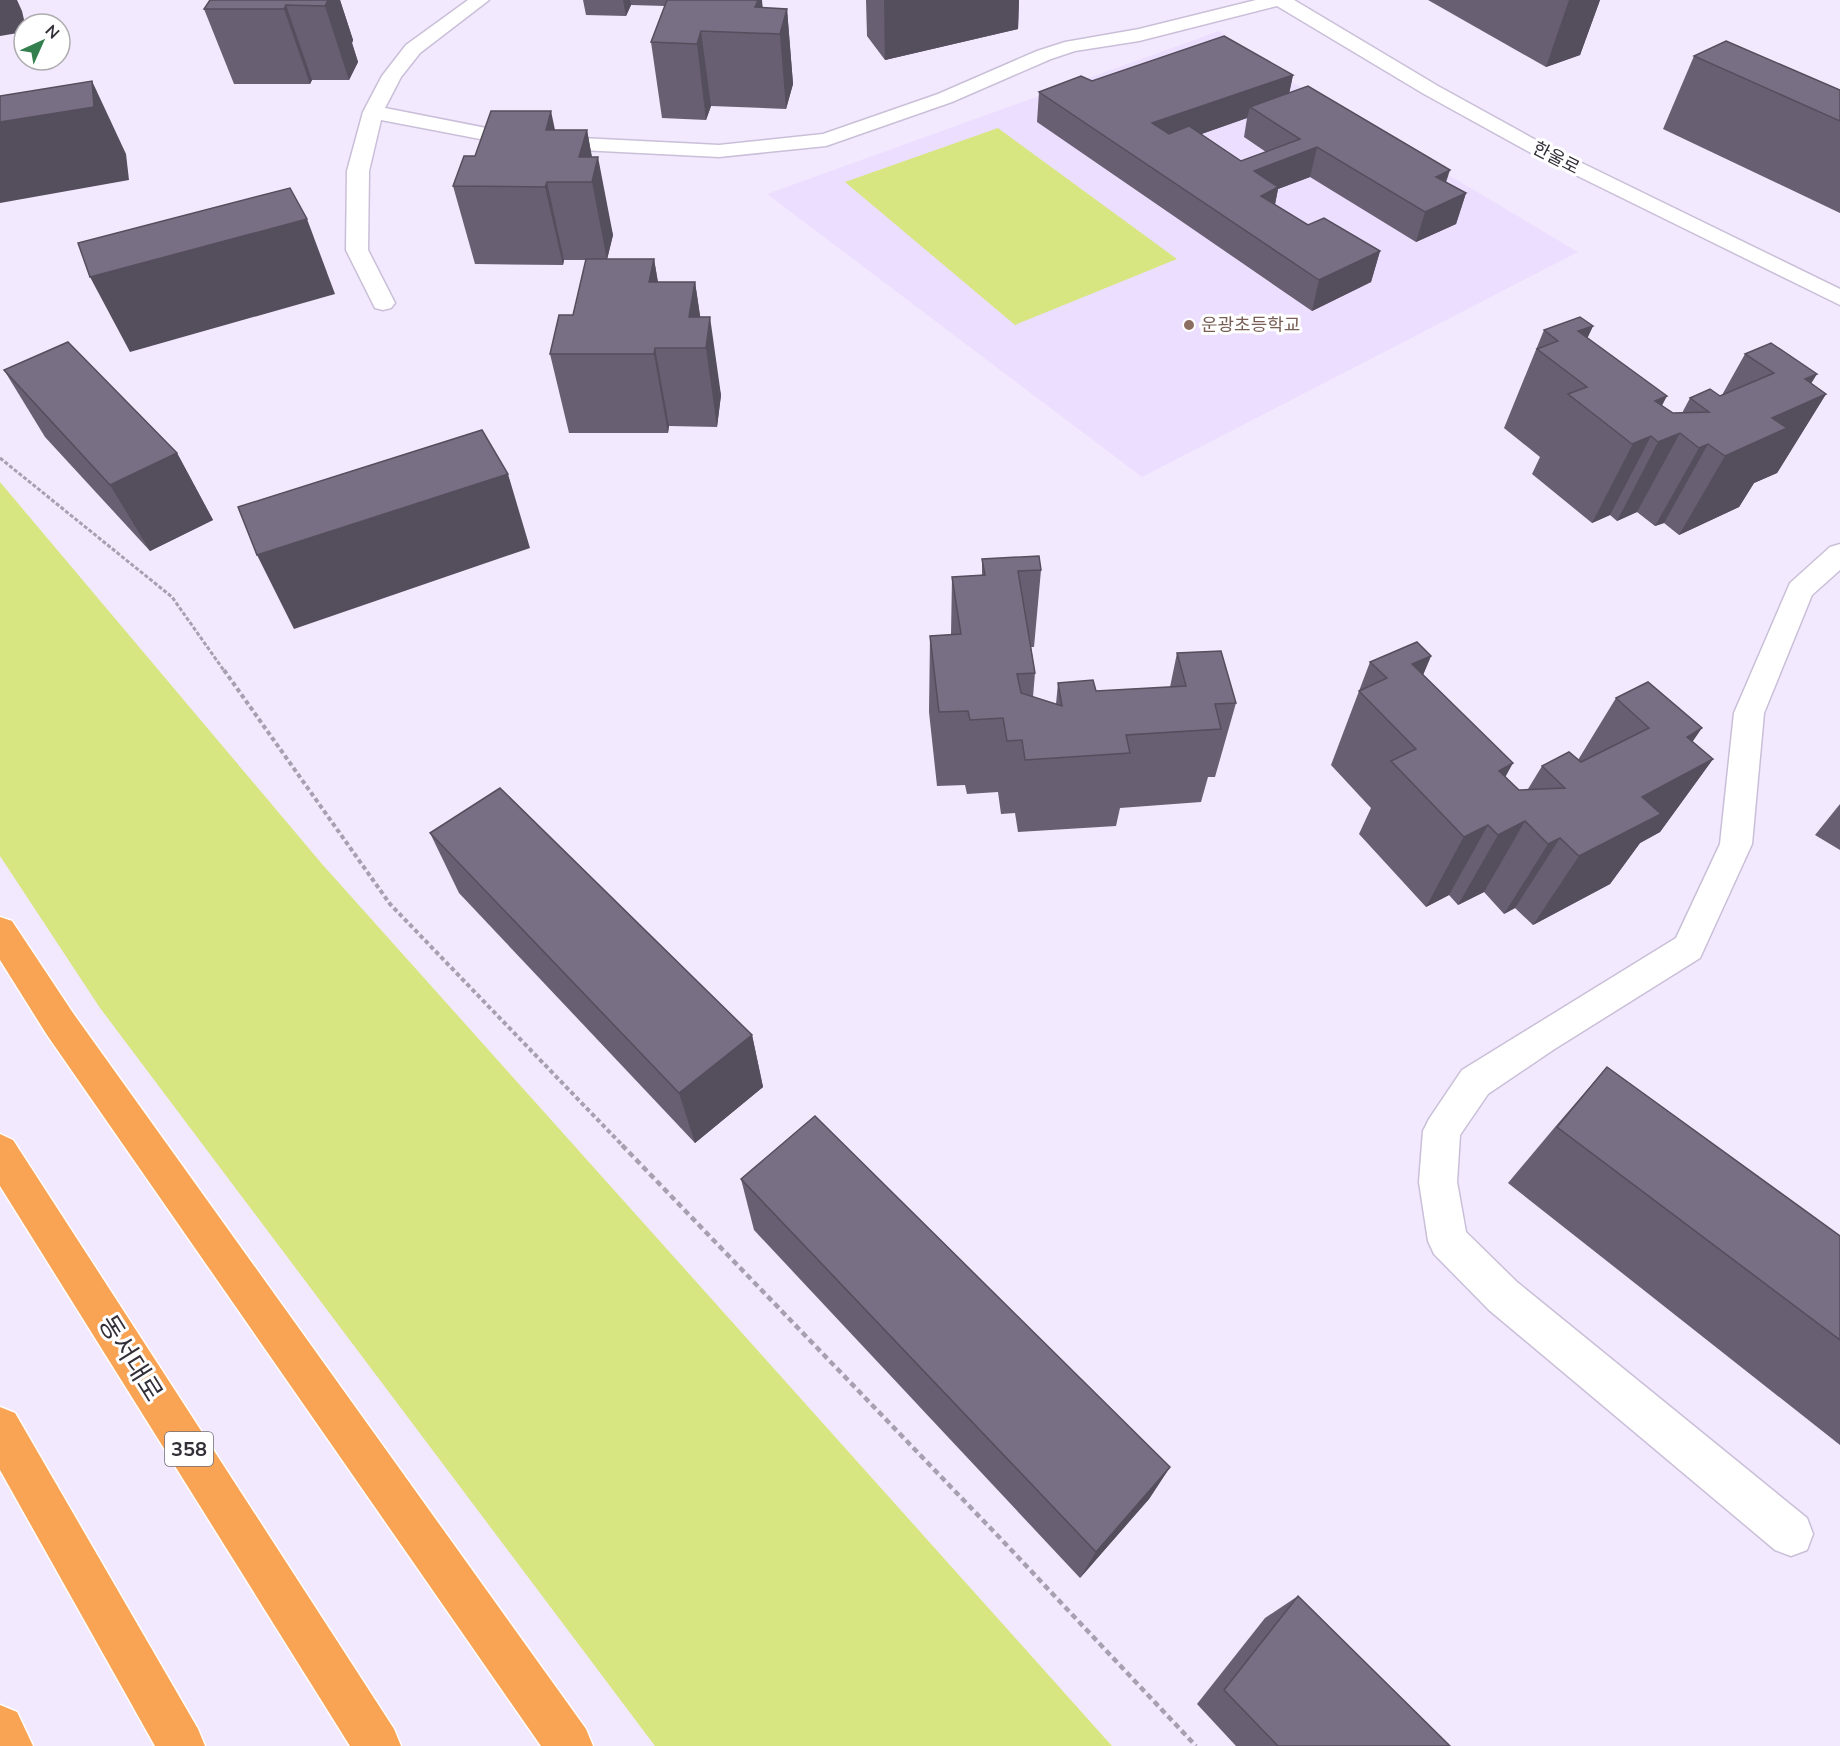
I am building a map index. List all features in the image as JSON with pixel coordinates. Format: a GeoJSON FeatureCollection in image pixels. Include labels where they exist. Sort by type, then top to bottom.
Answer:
{"type":"FeatureCollection","features":[{"type":"Feature","properties":{"kind":"highway"},"geometry":{"type":"LineString","coordinates":[[0,931],[60,1024],[569,1746]]}},
{"type":"Feature","properties":{"kind":"highway","name":"동서대로"},"geometry":{"type":"LineString","coordinates":[[0,1152],[377,1746]]}},
{"type":"Feature","properties":{"kind":"highway"},"geometry":{"type":"LineString","coordinates":[[0,1428],[181,1746]]}},
{"type":"Feature","properties":{"kind":"highway"},"geometry":{"type":"LineString","coordinates":[[0,1729],[9,1746]]}},
{"type":"Feature","properties":{"kind":"street"},"geometry":{"type":"LineString","coordinates":[[383,303],[357,250],[358,171],[373,112],[392,76],[412,49],[480,0]]}},
{"type":"Feature","properties":{"kind":"street"},"geometry":{"type":"LineString","coordinates":[[373,112],[522,141],[719,151],[826,140],[945,98],[1044,55],[1072,46],[1139,35],[1280,0]]}},
{"type":"Feature","properties":{"kind":"street","name":"한울로"},"geometry":{"type":"LineString","coordinates":[[1280,0],[1431,90],[1538,148],[1840,298]]}},
{"type":"Feature","properties":{"kind":"street"},"geometry":{"type":"LineString","coordinates":[[1791,1534],[1503,1296],[1448,1241],[1438,1182],[1442,1131],[1475,1082],[1688,948],[1736,844],[1749,712],[1800,590],[1840,554]]}},
{"type":"Feature","properties":{"kind":"path"},"geometry":{"type":"LineString","coordinates":[[0,458],[172,597],[390,904],[1000,1538],[1196,1746]]}},
{"type":"Feature","properties":{"kind":"shaded area","name":"운광초등학교"},"geometry":{"type":"Polygon","coordinates":[[[1219,31],[1267,67],[1578,252],[1142,477],[767,194],[1219,31]]]}},
{"type":"Feature","properties":{"kind":"green space"},"geometry":{"type":"Polygon","coordinates":[[[998,128],[1177,259],[1015,325],[845,182],[998,128]]]}},
{"type":"Feature","properties":{"kind":"green space"},"geometry":{"type":"Polygon","coordinates":[[[0,482],[322,864],[1112,1746],[655,1746],[100,1008],[0,856],[0,482]]]}},
{"type":"Feature","properties":{"kind":"building"},"geometry":{"type":"Polygon","coordinates":[[[210,0],[328,0],[325,6],[286,5],[284,9],[204,9],[210,0]]]}},
{"type":"Feature","properties":{"kind":"building"},"geometry":{"type":"Polygon","coordinates":[[[667,0],[758,0],[755,7],[787,9],[780,34],[701,31],[697,44],[651,42],[667,0]]]}},
{"type":"Feature","properties":{"kind":"building"},"geometry":{"type":"Polygon","coordinates":[[[1224,36],[1293,75],[1152,123],[1169,134],[1189,126],[1241,161],[1300,139],[1250,107],[1308,86],[1450,170],[1436,177],[1466,193],[1425,212],[1317,147],[1254,171],[1278,187],[1261,196],[1308,225],[1324,218],[1380,251],[1319,280],[1039,92],[1081,76],[1092,81],[1224,36]]]}},
{"type":"Feature","properties":{"kind":"building"},"geometry":{"type":"Polygon","coordinates":[[[1726,41],[1840,90],[1840,121],[1694,56],[1726,41]]]}},
{"type":"Feature","properties":{"kind":"building"},"geometry":{"type":"Polygon","coordinates":[[[92,81],[94,107],[0,122],[0,96],[92,81]]]}},
{"type":"Feature","properties":{"kind":"building"},"geometry":{"type":"Polygon","coordinates":[[[491,111],[551,111],[546,130],[587,130],[579,157],[598,157],[592,182],[547,182],[545,187],[453,186],[464,156],[475,156],[491,111]]]}},
{"type":"Feature","properties":{"kind":"building"},"geometry":{"type":"Polygon","coordinates":[[[290,188],[307,219],[90,277],[78,243],[290,188]]]}},
{"type":"Feature","properties":{"kind":"building"},"geometry":{"type":"Polygon","coordinates":[[[586,259],[654,259],[649,282],[695,282],[689,317],[710,317],[706,348],[655,348],[654,354],[550,354],[559,315],[573,315],[586,259]]]}},
{"type":"Feature","properties":{"kind":"building"},"geometry":{"type":"Polygon","coordinates":[[[1580,317],[1593,326],[1578,331],[1667,396],[1655,401],[1673,413],[1709,412],[1690,398],[1710,389],[1720,396],[1774,373],[1745,354],[1771,343],[1817,374],[1805,379],[1826,394],[1772,418],[1787,428],[1725,456],[1708,444],[1699,448],[1680,433],[1658,442],[1651,436],[1632,444],[1568,394],[1587,387],[1537,349],[1558,341],[1544,330],[1580,317]]]}},
{"type":"Feature","properties":{"kind":"building"},"geometry":{"type":"Polygon","coordinates":[[[68,342],[177,453],[110,485],[4,370],[68,342]]]}},
{"type":"Feature","properties":{"kind":"building"},"geometry":{"type":"Polygon","coordinates":[[[482,430],[508,474],[257,555],[238,507],[482,430]]]}},
{"type":"Feature","properties":{"kind":"building"},"geometry":{"type":"Polygon","coordinates":[[[1039,556],[1041,570],[1018,571],[1035,673],[1017,674],[1021,693],[1062,706],[1058,683],[1093,680],[1096,691],[1186,686],[1177,653],[1221,651],[1236,703],[1215,704],[1221,729],[1126,735],[1130,753],[1025,760],[1022,740],[1007,741],[1003,718],[970,720],[968,711],[939,712],[930,636],[961,634],[952,577],[985,575],[982,559],[1039,556]]]}},
{"type":"Feature","properties":{"kind":"building"},"geometry":{"type":"Polygon","coordinates":[[[1417,642],[1431,656],[1412,664],[1513,763],[1499,771],[1519,790],[1565,788],[1542,766],[1569,752],[1581,762],[1649,728],[1616,698],[1648,682],[1702,728],[1687,737],[1713,759],[1642,797],[1661,814],[1579,856],[1560,838],[1548,844],[1525,821],[1498,835],[1488,825],[1464,837],[1391,761],[1416,749],[1359,691],[1387,678],[1370,662],[1417,642]]]}},
{"type":"Feature","properties":{"kind":"building"},"geometry":{"type":"Polygon","coordinates":[[[500,788],[752,1035],[679,1093],[430,833],[500,788]]]}},
{"type":"Feature","properties":{"kind":"building"},"geometry":{"type":"Polygon","coordinates":[[[1607,1067],[1840,1236],[1840,1340],[1557,1127],[1607,1067]]]}},
{"type":"Feature","properties":{"kind":"building"},"geometry":{"type":"Polygon","coordinates":[[[815,1116],[1170,1467],[1096,1552],[741,1179],[815,1116]]]}},
{"type":"Feature","properties":{"kind":"building"},"geometry":{"type":"Polygon","coordinates":[[[1298,1596],[1450,1746],[1278,1746],[1224,1690],[1298,1596]]]}},
{"type":"Feature","properties":{"kind":"place","name":"운광초등학교"},"geometry":{"type":"Point","coordinates":[1189,325]}}]}
